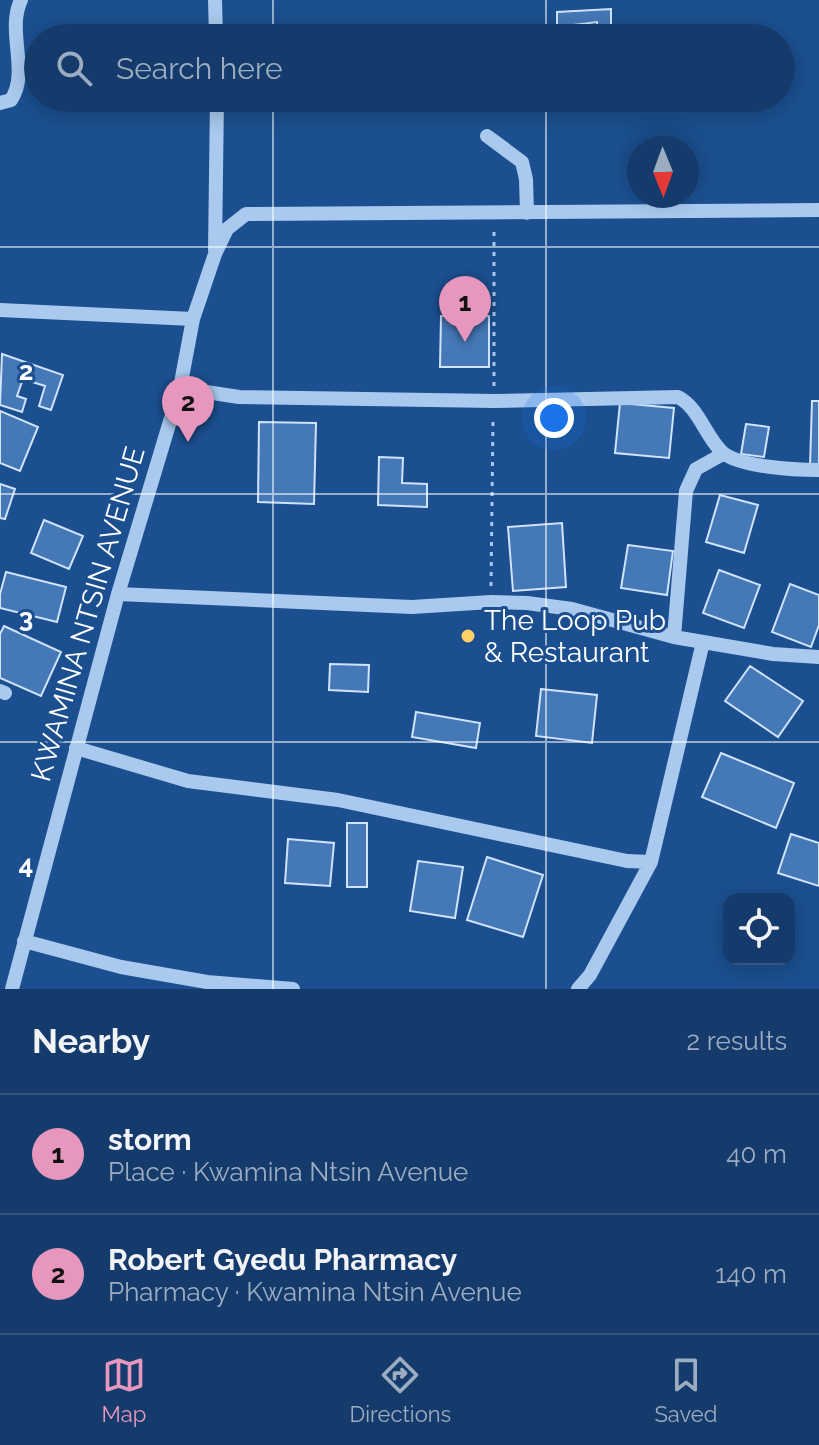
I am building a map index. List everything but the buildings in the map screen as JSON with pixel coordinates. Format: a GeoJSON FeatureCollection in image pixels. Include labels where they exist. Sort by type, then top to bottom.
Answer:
{"type":"FeatureCollection","features":[{"type":"Feature","properties":{"kind":"street"},"geometry":{"type":"LineString","coordinates":[[0,103],[11,100],[19,89],[15,25],[21,0]]}},
{"type":"Feature","properties":{"kind":"street"},"geometry":{"type":"LineString","coordinates":[[215,0],[216,24]]}},
{"type":"Feature","properties":{"kind":"street"},"geometry":{"type":"LineString","coordinates":[[215,254],[217,112]]}},
{"type":"Feature","properties":{"kind":"street"},"geometry":{"type":"LineString","coordinates":[[487,136],[522,162],[527,213]]}},
{"type":"Feature","properties":{"kind":"street","name":"KWAMINA NTSIN AVENUE"},"geometry":{"type":"LineString","coordinates":[[12,989],[118,594],[180,388],[193,319],[227,229],[246,214],[819,210]]}},
{"type":"Feature","properties":{"kind":"street"},"geometry":{"type":"LineString","coordinates":[[0,310],[193,319]]}},
{"type":"Feature","properties":{"kind":"street"},"geometry":{"type":"LineString","coordinates":[[180,388],[239,397],[494,401],[678,397],[690,407],[723,454],[731,459],[796,470],[819,470]]}},
{"type":"Feature","properties":{"kind":"street"},"geometry":{"type":"LineString","coordinates":[[674,637],[686,491],[696,469],[723,454]]}},
{"type":"Feature","properties":{"kind":"street"},"geometry":{"type":"LineString","coordinates":[[118,594],[412,607],[527,603],[572,609],[674,637],[773,654],[819,657]]}},
{"type":"Feature","properties":{"kind":"street"},"geometry":{"type":"LineString","coordinates":[[578,989],[590,975],[651,862],[703,642]]}},
{"type":"Feature","properties":{"kind":"street"},"geometry":{"type":"LineString","coordinates":[[76,748],[188,781],[338,800],[627,861],[651,862]]}},
{"type":"Feature","properties":{"kind":"street"},"geometry":{"type":"LineString","coordinates":[[24,941],[121,967],[226,986],[293,989]]}},
{"type":"Feature","properties":{"kind":"path"},"geometry":{"type":"LineString","coordinates":[[491,602],[494,213]]}},
{"type":"Feature","properties":{"kind":"place","name":"storm"},"geometry":{"type":"Point","coordinates":[465,342]}},
{"type":"Feature","properties":{"kind":"place","name":"Robert Gyedu Pharmacy"},"geometry":{"type":"Point","coordinates":[188,442]}},
{"type":"Feature","properties":{"kind":"place","name":"The Loop Pub & Restaurant"},"geometry":{"type":"Point","coordinates":[468,636]}}]}
